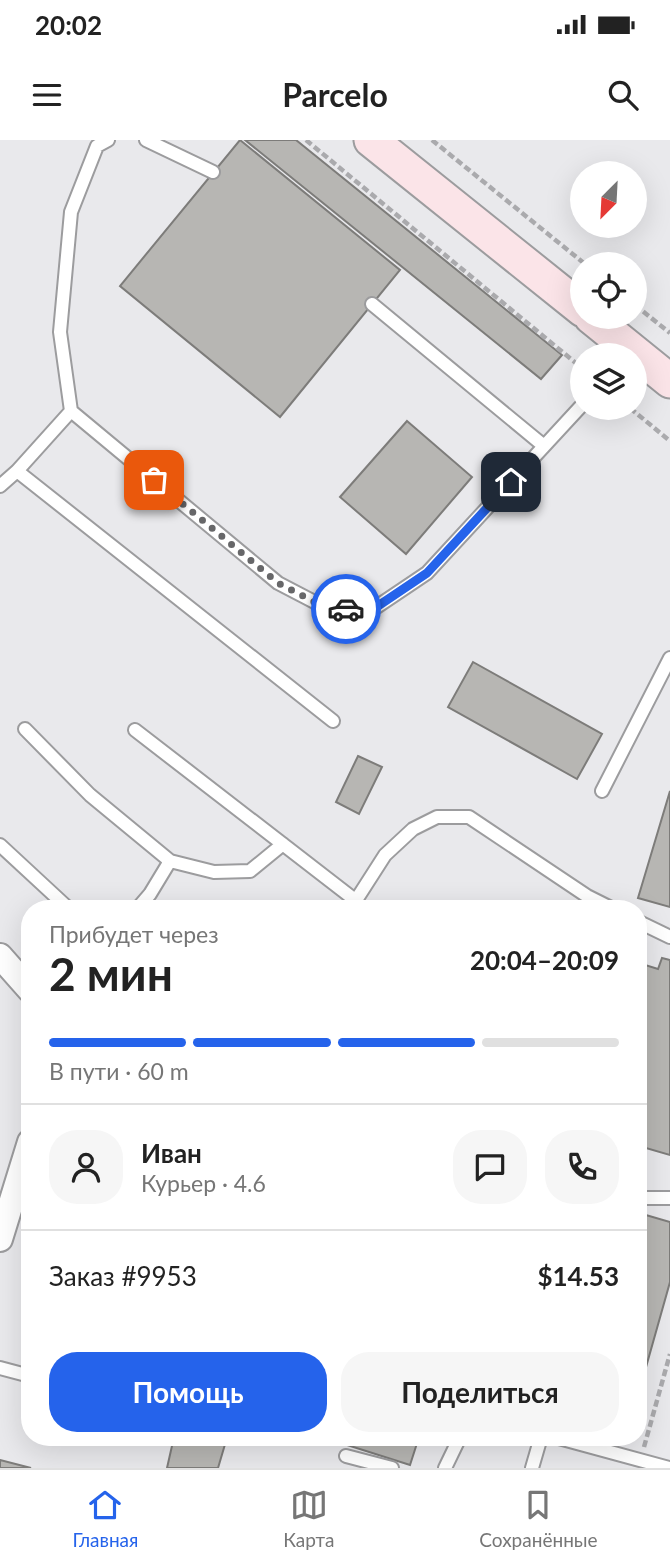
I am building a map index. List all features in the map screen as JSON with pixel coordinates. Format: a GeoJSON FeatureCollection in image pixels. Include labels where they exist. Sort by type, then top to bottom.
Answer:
{"type":"FeatureCollection","features":[{"type":"Feature","properties":{"kind":"main road"},"geometry":{"type":"LineString","coordinates":[[371,140],[570,300]]}},
{"type":"Feature","properties":{"kind":"main road"},"geometry":{"type":"LineString","coordinates":[[604,329],[619,343]]}},
{"type":"Feature","properties":{"kind":"main road"},"geometry":{"type":"LineString","coordinates":[[647,365],[670,381]]}},
{"type":"Feature","properties":{"kind":"street"},"geometry":{"type":"LineString","coordinates":[[0,956],[21,980]]}},
{"type":"Feature","properties":{"kind":"street"},"geometry":{"type":"LineString","coordinates":[[0,1238],[21,1198]]}},
{"type":"Feature","properties":{"kind":"lane"},"geometry":{"type":"LineString","coordinates":[[108,140],[97,146],[71,212],[60,332],[71,411],[278,583],[326,608],[372,610],[427,573],[570,418]]}},
{"type":"Feature","properties":{"kind":"lane"},"geometry":{"type":"LineString","coordinates":[[146,140],[214,172]]}},
{"type":"Feature","properties":{"kind":"lane"},"geometry":{"type":"LineString","coordinates":[[372,304],[544,446]]}},
{"type":"Feature","properties":{"kind":"lane"},"geometry":{"type":"LineString","coordinates":[[0,486],[71,411]]}},
{"type":"Feature","properties":{"kind":"lane"},"geometry":{"type":"LineString","coordinates":[[17,471],[334,721]]}},
{"type":"Feature","properties":{"kind":"lane"},"geometry":{"type":"LineString","coordinates":[[602,791],[670,658]]}},
{"type":"Feature","properties":{"kind":"lane"},"geometry":{"type":"LineString","coordinates":[[25,729],[90,795],[170,861],[214,872],[250,870],[283,844]]}},
{"type":"Feature","properties":{"kind":"lane"},"geometry":{"type":"LineString","coordinates":[[135,730],[283,844],[348,900]]}},
{"type":"Feature","properties":{"kind":"lane"},"geometry":{"type":"LineString","coordinates":[[356,900],[386,855],[413,829],[437,817],[469,817],[595,900]]}},
{"type":"Feature","properties":{"kind":"lane"},"geometry":{"type":"LineString","coordinates":[[0,845],[59,900]]}},
{"type":"Feature","properties":{"kind":"lane"},"geometry":{"type":"LineString","coordinates":[[145,900],[170,861]]}},
{"type":"Feature","properties":{"kind":"lane"},"geometry":{"type":"LineString","coordinates":[[647,926],[670,937]]}},
{"type":"Feature","properties":{"kind":"lane"},"geometry":{"type":"LineString","coordinates":[[647,1198],[670,1198]]}},
{"type":"Feature","properties":{"kind":"lane"},"geometry":{"type":"LineString","coordinates":[[0,1368],[21,1374]]}},
{"type":"Feature","properties":{"kind":"lane"},"geometry":{"type":"LineString","coordinates":[[445,1468],[456,1446]]}},
{"type":"Feature","properties":{"kind":"lane"},"geometry":{"type":"LineString","coordinates":[[532,1468],[538,1446]]}},
{"type":"Feature","properties":{"kind":"lane"},"geometry":{"type":"LineString","coordinates":[[588,1446],[669,1468]]}},
{"type":"Feature","properties":{"kind":"lane"},"geometry":{"type":"LineString","coordinates":[[346,1456],[392,1468]]}},
{"type":"Feature","properties":{"kind":"path"},"geometry":{"type":"LineString","coordinates":[[306,140],[570,358]]}},
{"type":"Feature","properties":{"kind":"path"},"geometry":{"type":"LineString","coordinates":[[432,140],[570,252]]}},
{"type":"Feature","properties":{"kind":"path"},"geometry":{"type":"LineString","coordinates":[[647,315],[670,333]]}},
{"type":"Feature","properties":{"kind":"path"},"geometry":{"type":"LineString","coordinates":[[645,420],[670,441]]}},
{"type":"Feature","properties":{"kind":"path"},"geometry":{"type":"LineString","coordinates":[[647,1435],[670,1354]]}},
{"type":"Feature","properties":{"kind":"path"},"geometry":{"type":"LineString","coordinates":[[640,1460],[644,1446]]}},
{"type":"Feature","properties":{"kind":"building"},"geometry":{"type":"Polygon","coordinates":[[[240,140],[400,270],[280,417],[120,286],[240,140]]]}},
{"type":"Feature","properties":{"kind":"building"},"geometry":{"type":"Polygon","coordinates":[[[245,140],[296,140],[562,355],[541,379],[245,140]]]}},
{"type":"Feature","properties":{"kind":"building"},"geometry":{"type":"Polygon","coordinates":[[[407,421],[472,477],[406,554],[340,497],[407,421]]]}},
{"type":"Feature","properties":{"kind":"building"},"geometry":{"type":"Polygon","coordinates":[[[473,662],[602,734],[577,779],[448,707],[473,662]]]}},
{"type":"Feature","properties":{"kind":"building"},"geometry":{"type":"Polygon","coordinates":[[[358,756],[382,767],[359,814],[336,802],[358,756]]]}},
{"type":"Feature","properties":{"kind":"building"},"geometry":{"type":"Polygon","coordinates":[[[670,791],[670,907],[638,898],[670,791]]]}},
{"type":"Feature","properties":{"kind":"building"},"geometry":{"type":"Polygon","coordinates":[[[662,958],[670,960],[670,1155],[647,1148],[647,966],[658,969],[662,958]]]}},
{"type":"Feature","properties":{"kind":"building"},"geometry":{"type":"Polygon","coordinates":[[[647,1215],[670,1222],[670,1282],[647,1364],[647,1215]]]}},
{"type":"Feature","properties":{"kind":"building"},"geometry":{"type":"Polygon","coordinates":[[[172,1446],[225,1446],[218,1468],[167,1468],[172,1446]]]}},
{"type":"Feature","properties":{"kind":"building"},"geometry":{"type":"Polygon","coordinates":[[[350,1446],[416,1446],[410,1465],[350,1446]]]}},
{"type":"Feature","properties":{"kind":"building"},"geometry":{"type":"Polygon","coordinates":[[[0,1460],[31,1468],[0,1468],[0,1460]]]}},
{"type":"Feature","properties":{"kind":"way so far"},"geometry":{"type":"LineString","coordinates":[[154,480],[278,583],[326,608],[346,609]]}},
{"type":"Feature","properties":{"kind":"route"},"geometry":{"type":"LineString","coordinates":[[346,609],[372,610],[427,573],[511,482]]}}]}
